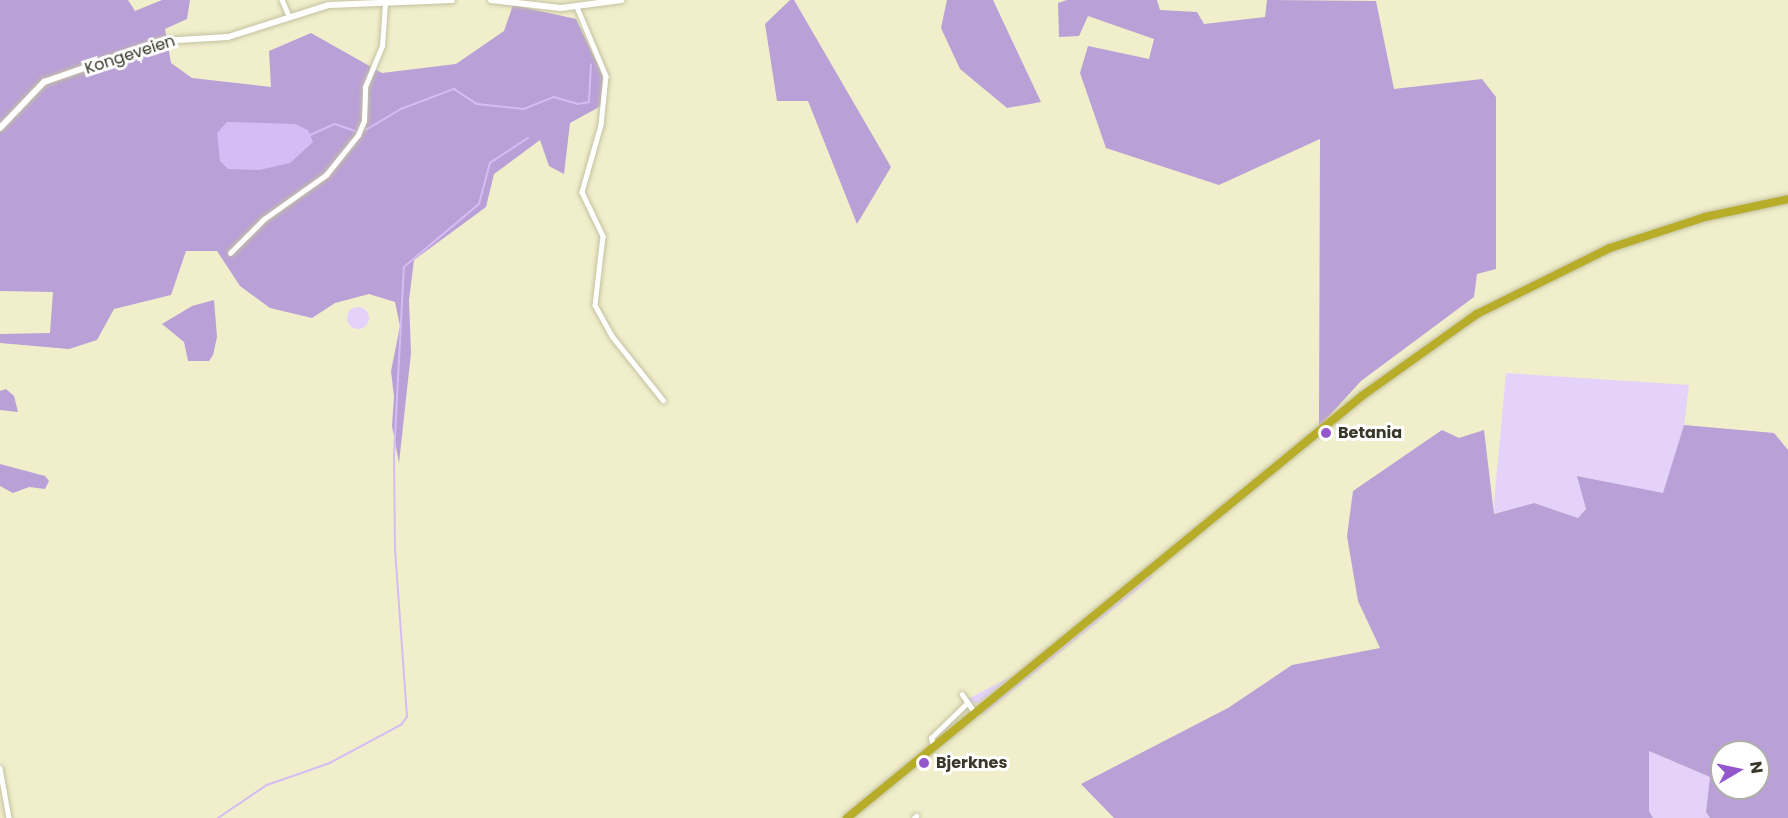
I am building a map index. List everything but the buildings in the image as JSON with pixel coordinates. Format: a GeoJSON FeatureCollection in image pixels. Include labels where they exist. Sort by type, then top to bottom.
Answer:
{"type":"FeatureCollection","features":[{"type":"Feature","properties":{"kind":"highway"},"geometry":{"type":"LineString","coordinates":[[847,818],[1362,396],[1477,314],[1610,248],[1705,217],[1788,198]]}},
{"type":"Feature","properties":{"kind":"main road","name":"Kongeveien"},"geometry":{"type":"LineString","coordinates":[[0,128],[33,90],[51,78],[110,62],[162,41],[228,37],[329,5],[452,0]]}},
{"type":"Feature","properties":{"kind":"main road"},"geometry":{"type":"LineString","coordinates":[[491,0],[578,7],[621,0]]}},
{"type":"Feature","properties":{"kind":"street"},"geometry":{"type":"LineString","coordinates":[[282,0],[289,16]]}},
{"type":"Feature","properties":{"kind":"street"},"geometry":{"type":"LineString","coordinates":[[230,253],[264,219],[326,176],[356,139],[364,121],[365,87],[382,46],[385,3]]}},
{"type":"Feature","properties":{"kind":"street"},"geometry":{"type":"LineString","coordinates":[[578,7],[606,76],[601,124],[582,192],[603,236],[595,305],[612,336],[663,400]]}},
{"type":"Feature","properties":{"kind":"street"},"geometry":{"type":"LineString","coordinates":[[962,694],[975,714]]}},
{"type":"Feature","properties":{"kind":"street"},"geometry":{"type":"LineString","coordinates":[[934,748],[931,738],[967,703]]}},
{"type":"Feature","properties":{"kind":"street"},"geometry":{"type":"LineString","coordinates":[[0,768],[9,818]]}},
{"type":"Feature","properties":{"kind":"shaded area"},"geometry":{"type":"Polygon","coordinates":[[[0,0],[128,0],[135,11],[162,0],[190,0],[187,19],[165,29],[171,63],[192,78],[271,87],[269,51],[311,33],[382,73],[456,64],[504,31],[513,5],[576,19],[603,75],[601,106],[570,123],[564,174],[549,166],[540,140],[494,174],[486,207],[414,260],[409,300],[411,353],[399,463],[392,426],[394,397],[391,371],[400,326],[395,302],[369,294],[335,303],[312,318],[270,308],[240,286],[217,251],[186,251],[171,295],[114,309],[97,340],[69,349],[0,343],[0,334],[50,333],[53,292],[0,291],[0,0]],[[227,122],[259,170],[295,124],[271,126],[227,122]]]}},
{"type":"Feature","properties":{"kind":"shaded area"},"geometry":{"type":"Polygon","coordinates":[[[790,0],[794,0],[891,167],[857,224],[808,101],[777,101],[765,24],[790,0]]]}},
{"type":"Feature","properties":{"kind":"shaded area"},"geometry":{"type":"Polygon","coordinates":[[[947,0],[993,0],[1041,102],[1007,108],[960,69],[941,28],[947,0]]]}},
{"type":"Feature","properties":{"kind":"shaded area"},"geometry":{"type":"Polygon","coordinates":[[[1067,0],[1157,0],[1160,10],[1197,12],[1204,24],[1265,17],[1267,0],[1376,1],[1394,89],[1482,79],[1496,97],[1496,269],[1477,274],[1474,297],[1361,381],[1319,427],[1320,139],[1219,185],[1106,148],[1080,73],[1088,46],[1149,59],[1154,39],[1088,16],[1079,36],[1059,37],[1058,3],[1067,0]]]}},
{"type":"Feature","properties":{"kind":"shaded area"},"geometry":{"type":"Polygon","coordinates":[[[227,122],[295,124],[308,130],[313,142],[290,163],[259,170],[228,169],[220,161],[217,133],[227,122]]]}},
{"type":"Feature","properties":{"kind":"shaded area"},"geometry":{"type":"Polygon","coordinates":[[[214,300],[217,337],[213,355],[209,361],[188,361],[184,342],[162,324],[192,306],[214,300]]]}},
{"type":"Feature","properties":{"kind":"shaded area"},"geometry":{"type":"Polygon","coordinates":[[[354,307],[362,307],[369,314],[369,322],[362,329],[354,329],[347,322],[347,314],[354,307]]]}},
{"type":"Feature","properties":{"kind":"shaded area"},"geometry":{"type":"Polygon","coordinates":[[[1506,373],[1689,385],[1684,425],[1663,494],[1578,476],[1586,509],[1578,518],[1534,503],[1493,514],[1506,373]]]}},
{"type":"Feature","properties":{"kind":"shaded area"},"geometry":{"type":"Polygon","coordinates":[[[6,389],[14,396],[18,412],[0,410],[0,391],[6,389]]]}},
{"type":"Feature","properties":{"kind":"shaded area"},"geometry":{"type":"Polygon","coordinates":[[[1684,425],[1774,433],[1788,450],[1788,818],[1710,818],[1706,812],[1710,777],[1649,751],[1649,811],[1653,818],[1114,818],[1081,784],[1228,708],[1292,665],[1380,648],[1358,601],[1347,536],[1353,491],[1442,430],[1459,438],[1484,430],[1494,514],[1534,503],[1578,518],[1586,509],[1577,476],[1663,493],[1684,425]]]}},
{"type":"Feature","properties":{"kind":"shaded area"},"geometry":{"type":"Polygon","coordinates":[[[0,464],[45,476],[49,481],[45,489],[29,487],[13,493],[0,486],[0,464]]]}},
{"type":"Feature","properties":{"kind":"shaded area"},"geometry":{"type":"Polygon","coordinates":[[[1142,572],[980,702],[973,704],[968,699],[1012,676],[1142,572]]]}},
{"type":"Feature","properties":{"kind":"shaded area"},"geometry":{"type":"Polygon","coordinates":[[[1151,575],[1153,577],[983,715],[983,712],[1151,575]]]}},
{"type":"Feature","properties":{"kind":"shaded area"},"geometry":{"type":"Polygon","coordinates":[[[1649,751],[1710,777],[1706,812],[1710,818],[1653,818],[1649,811],[1649,751]]]}},
{"type":"Feature","properties":{"kind":"waterway"},"geometry":{"type":"LineString","coordinates":[[366,130],[401,109],[454,89],[477,104],[524,109],[554,97],[578,104],[589,102],[591,65]]}},
{"type":"Feature","properties":{"kind":"waterway"},"geometry":{"type":"LineString","coordinates":[[310,135],[335,124],[355,131]]}},
{"type":"Feature","properties":{"kind":"waterway"},"geometry":{"type":"LineString","coordinates":[[218,818],[267,785],[330,763],[401,725],[407,717],[395,550],[394,456],[404,267],[479,204],[490,163],[528,138]]}},
{"type":"Feature","properties":{"kind":"place","name":"Betania"},"geometry":{"type":"Point","coordinates":[1326,433]}},
{"type":"Feature","properties":{"kind":"place","name":"Bjerknes"},"geometry":{"type":"Point","coordinates":[924,763]}}]}
